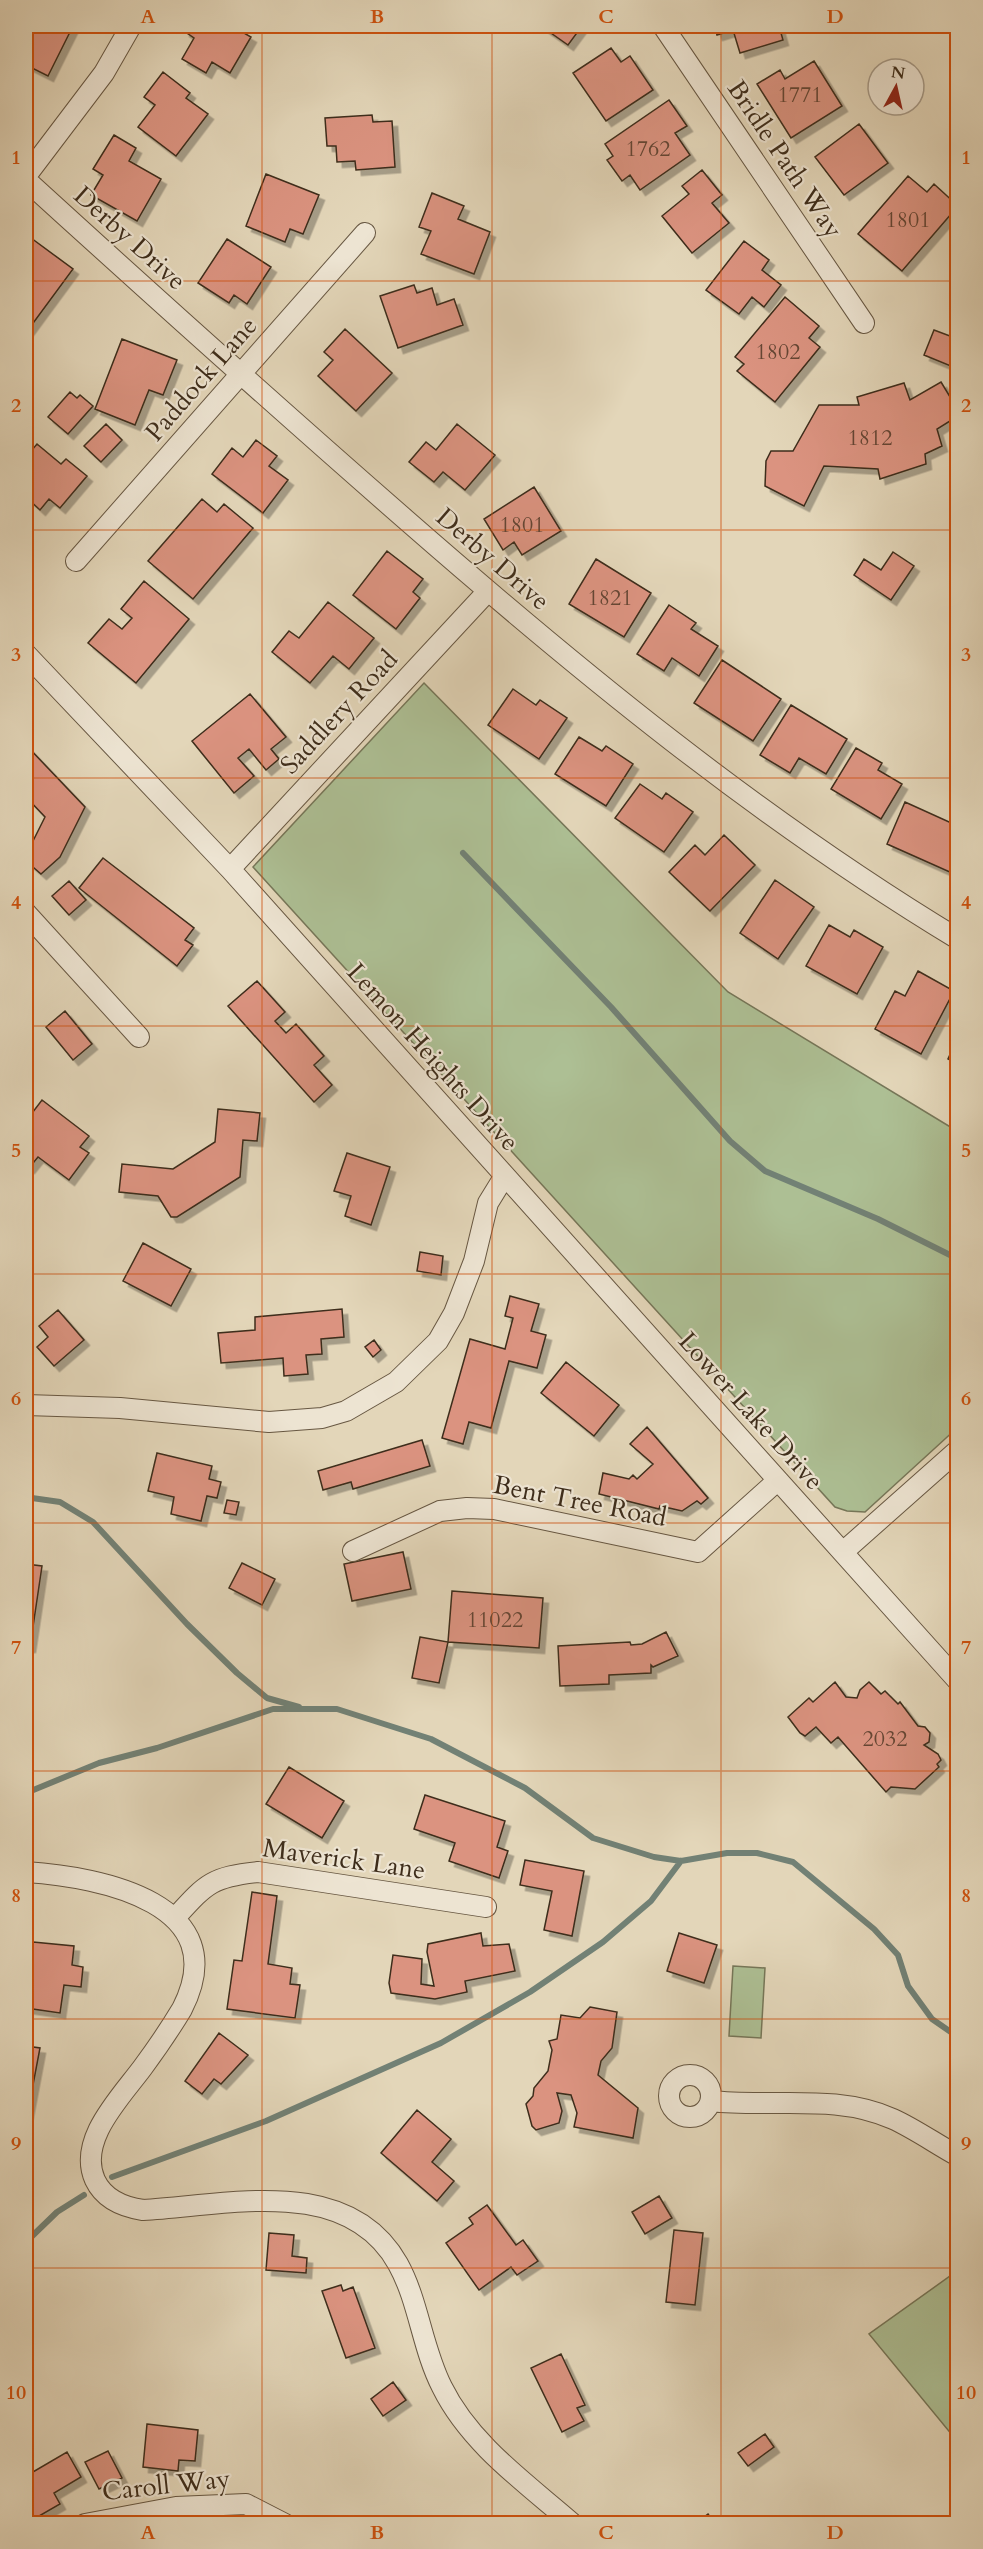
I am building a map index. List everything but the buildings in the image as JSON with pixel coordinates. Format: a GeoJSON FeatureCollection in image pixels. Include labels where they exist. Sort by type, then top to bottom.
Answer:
{"type":"FeatureCollection","features":[{"type":"Feature","properties":{"kind":"street"},"geometry":{"type":"LineString","coordinates":[[26,176],[104,73],[131,26]]}},
{"type":"Feature","properties":{"kind":"street","name":"Bridle Path Way"},"geometry":{"type":"LineString","coordinates":[[663,26],[864,322]]}},
{"type":"Feature","properties":{"kind":"street","name":"Derby Drive"},"geometry":{"type":"LineString","coordinates":[[26,180],[241,375],[488,591],[631,711],[764,812],[860,879],[957,939]]}},
{"type":"Feature","properties":{"kind":"street","name":"Paddock Lane"},"geometry":{"type":"LineString","coordinates":[[76,561],[365,234]]}},
{"type":"Feature","properties":{"kind":"street","name":"Saddlery Road"},"geometry":{"type":"LineString","coordinates":[[230,869],[488,591]]}},
{"type":"Feature","properties":{"kind":"street","name":"Lemon Heights Drive"},"geometry":{"type":"LineString","coordinates":[[26,1405],[120,1408],[269,1422],[322,1418],[346,1411],[396,1382],[438,1341],[454,1313],[474,1261],[488,1203],[504,1177],[230,869],[30,667]]}},
{"type":"Feature","properties":{"kind":"street"},"geometry":{"type":"LineString","coordinates":[[26,912],[139,1037]]}},
{"type":"Feature","properties":{"kind":"street","name":"Lower Lake Drive"},"geometry":{"type":"LineString","coordinates":[[504,1177],[957,1681]]}},
{"type":"Feature","properties":{"kind":"street"},"geometry":{"type":"LineString","coordinates":[[843,1552],[957,1450]]}},
{"type":"Feature","properties":{"kind":"street","name":"Bent Tree Road"},"geometry":{"type":"LineString","coordinates":[[353,1551],[440,1511],[467,1508],[494,1509],[698,1552],[777,1481]]}},
{"type":"Feature","properties":{"kind":"street"},"geometry":{"type":"LineString","coordinates":[[26,1872],[97,1884],[155,1904],[175,1918],[188,1934],[196,1954],[196,1973],[191,1992],[162,2040],[106,2116],[93,2145],[89,2166],[100,2190],[128,2208],[143,2210],[247,2199],[275,2200],[332,2211],[361,2224],[374,2234],[397,2263],[442,2388],[470,2430],[494,2456],[573,2523]]}},
{"type":"Feature","properties":{"kind":"street","name":"Maverick Lane"},"geometry":{"type":"LineString","coordinates":[[175,1918],[209,1883],[228,1875],[258,1872],[486,1907]]}},
{"type":"Feature","properties":{"kind":"street"},"geometry":{"type":"LineString","coordinates":[[711,2101],[808,2102],[854,2107],[893,2119],[957,2156]]}},
{"type":"Feature","properties":{"kind":"street","name":"Caroll Way"},"geometry":{"type":"LineString","coordinates":[[85,2523],[176,2507],[246,2504],[285,2523]]}},
{"type":"Feature","properties":{"kind":"green space"},"geometry":{"type":"Polygon","coordinates":[[[424,683],[728,992],[957,1131],[957,1428],[865,1512],[847,1511],[835,1507],[253,867],[424,683]]]}},
{"type":"Feature","properties":{"kind":"green space"},"geometry":{"type":"Polygon","coordinates":[[[733,1966],[765,1968],[761,2038],[729,2036],[733,1966]]]}},
{"type":"Feature","properties":{"kind":"green space"},"geometry":{"type":"Polygon","coordinates":[[[957,2271],[957,2441],[869,2334],[957,2271]]]}},
{"type":"Feature","properties":{"kind":"waterway"},"geometry":{"type":"LineString","coordinates":[[463,853],[611,1007],[730,1141],[765,1171],[878,1219],[958,1259]]}},
{"type":"Feature","properties":{"kind":"waterway"},"geometry":{"type":"LineString","coordinates":[[26,1492],[32,1498],[60,1502],[93,1522],[187,1624],[237,1673],[267,1698],[299,1707]]}},
{"type":"Feature","properties":{"kind":"waterway"},"geometry":{"type":"LineString","coordinates":[[26,1793],[99,1763],[157,1748],[273,1709],[337,1709],[431,1739],[525,1788],[593,1838],[654,1857],[681,1861],[727,1853],[757,1853],[793,1862],[874,1929],[898,1955],[908,1986],[932,2019],[958,2037]]}},
{"type":"Feature","properties":{"kind":"waterway"},"geometry":{"type":"LineString","coordinates":[[112,2177],[266,2121],[441,2043],[530,1992],[603,1942],[651,1901],[681,1861]]}},
{"type":"Feature","properties":{"kind":"waterway"},"geometry":{"type":"LineString","coordinates":[[26,2242],[57,2212],[84,2195]]}}]}
